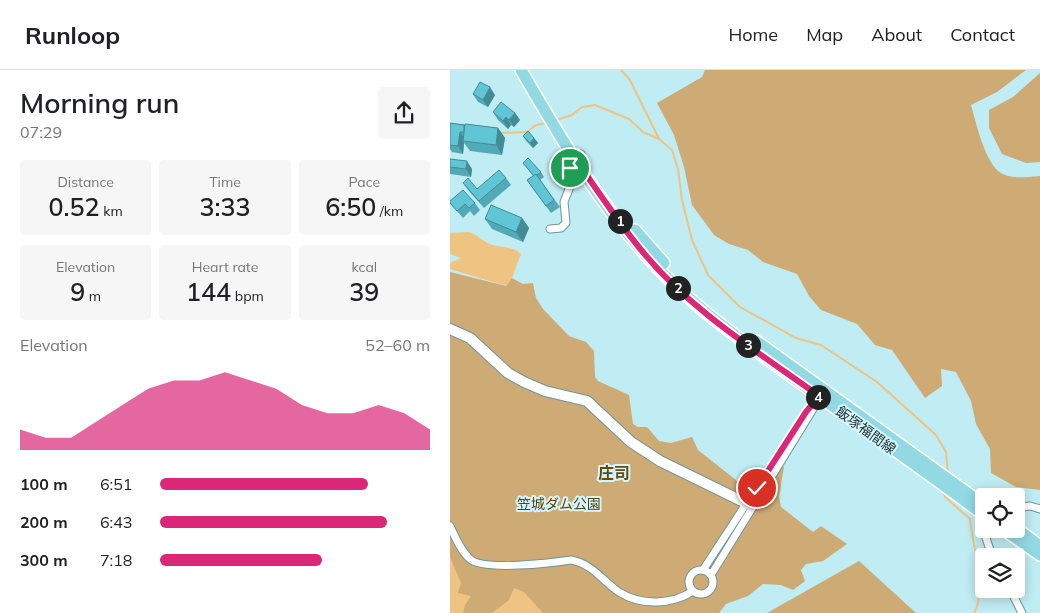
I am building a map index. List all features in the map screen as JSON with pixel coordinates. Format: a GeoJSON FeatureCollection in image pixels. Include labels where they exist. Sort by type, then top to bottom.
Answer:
{"type":"FeatureCollection","features":[{"type":"Feature","properties":{"kind":"main road","name":"飯塚福間線"},"geometry":{"type":"LineString","coordinates":[[521,70],[642,252],[682,292],[724,327],[821,393],[975,505]]}},
{"type":"Feature","properties":{"kind":"main road","name":"飯塚福間線"},"geometry":{"type":"LineString","coordinates":[[528,70],[550,114]]}},
{"type":"Feature","properties":{"kind":"main road"},"geometry":{"type":"LineString","coordinates":[[1025,535],[1040,546]]}},
{"type":"Feature","properties":{"kind":"main road"},"geometry":{"type":"LineString","coordinates":[[1015,538],[1040,556]]}},
{"type":"Feature","properties":{"kind":"street"},"geometry":{"type":"LineString","coordinates":[[550,229],[560,228],[566,223],[564,202],[569,189],[571,163],[578,156]]}},
{"type":"Feature","properties":{"kind":"street"},"geometry":{"type":"LineString","coordinates":[[450,329],[470,338],[508,373],[545,391],[587,402],[631,442],[660,461],[749,505]]}},
{"type":"Feature","properties":{"kind":"street"},"geometry":{"type":"LineString","coordinates":[[711,575],[749,505],[806,412],[821,393]]}},
{"type":"Feature","properties":{"kind":"street"},"geometry":{"type":"LineString","coordinates":[[703,570],[749,505]]}},
{"type":"Feature","properties":{"kind":"street"},"geometry":{"type":"LineString","coordinates":[[1025,507],[1040,509]]}},
{"type":"Feature","properties":{"kind":"street"},"geometry":{"type":"LineString","coordinates":[[450,526],[463,550],[474,562],[491,566],[571,560],[582,562],[621,593],[647,601],[675,601],[693,591]]}},
{"type":"Feature","properties":{"kind":"street"},"geometry":{"type":"LineString","coordinates":[[703,570],[711,575],[713,582],[710,590],[700,594],[693,591],[688,582],[690,576],[695,571],[703,570]]}},
{"type":"Feature","properties":{"kind":"street"},"geometry":{"type":"LineString","coordinates":[[1014,598],[1022,613]]}},
{"type":"Feature","properties":{"kind":"green space"},"geometry":{"type":"Polygon","coordinates":[[[705,70],[1026,70],[997,92],[971,105],[985,149],[998,171],[1013,177],[1040,176],[1040,490],[1016,487],[991,473],[990,449],[976,424],[971,401],[956,372],[941,369],[942,386],[925,398],[892,350],[875,345],[857,324],[821,310],[809,296],[797,274],[763,262],[748,250],[729,244],[714,235],[692,205],[684,167],[674,135],[657,103],[702,77],[705,70]]]}},
{"type":"Feature","properties":{"kind":"green space"},"geometry":{"type":"Polygon","coordinates":[[[1040,73],[1040,162],[1026,163],[1002,154],[989,128],[989,110],[1013,97],[1040,73]]]}},
{"type":"Feature","properties":{"kind":"green space","name":"笠城ダム公園"},"geometry":{"type":"Polygon","coordinates":[[[450,272],[506,286],[512,278],[523,284],[533,283],[536,298],[543,309],[569,336],[586,342],[594,351],[595,377],[598,381],[629,395],[633,424],[638,427],[647,427],[659,441],[671,443],[692,437],[698,450],[741,484],[762,468],[784,467],[779,496],[781,507],[813,532],[821,526],[847,544],[823,561],[806,564],[801,570],[805,581],[793,590],[781,585],[763,584],[748,596],[726,604],[719,613],[450,613],[450,272]]]}},
{"type":"Feature","properties":{"kind":"green space"},"geometry":{"type":"Polygon","coordinates":[[[859,561],[916,613],[767,613],[859,561]]]}},
{"type":"Feature","properties":{"kind":"shaded area"},"geometry":{"type":"Polygon","coordinates":[[[469,232],[490,244],[518,251],[521,254],[512,278],[506,286],[450,269],[450,263],[461,258],[450,254],[450,233],[469,232]]]}},
{"type":"Feature","properties":{"kind":"shaded area"},"geometry":{"type":"Polygon","coordinates":[[[450,557],[461,583],[458,593],[471,596],[465,605],[463,613],[450,613],[450,557]]]}},
{"type":"Feature","properties":{"kind":"shaded area"},"geometry":{"type":"Polygon","coordinates":[[[514,588],[524,592],[543,613],[492,613],[509,600],[514,588]]]}},
{"type":"Feature","properties":{"kind":"building"},"geometry":{"type":"Polygon","coordinates":[[[480,82],[490,87],[483,100],[473,94],[480,82]]]}},
{"type":"Feature","properties":{"kind":"building"},"geometry":{"type":"Polygon","coordinates":[[[501,102],[515,113],[509,120],[506,117],[503,121],[493,112],[501,102]]]}},
{"type":"Feature","properties":{"kind":"building"},"geometry":{"type":"Polygon","coordinates":[[[450,123],[464,125],[464,132],[460,132],[458,146],[450,145],[450,123]]]}},
{"type":"Feature","properties":{"kind":"building"},"geometry":{"type":"Polygon","coordinates":[[[465,124],[498,128],[496,145],[463,141],[465,124]]]}},
{"type":"Feature","properties":{"kind":"building"},"geometry":{"type":"Polygon","coordinates":[[[528,131],[534,138],[530,143],[523,136],[528,131]]]}},
{"type":"Feature","properties":{"kind":"building"},"geometry":{"type":"Polygon","coordinates":[[[528,158],[541,172],[537,175],[534,176],[523,163],[528,158]]]}},
{"type":"Feature","properties":{"kind":"building"},"geometry":{"type":"Polygon","coordinates":[[[450,159],[467,161],[466,169],[450,167],[450,159]]]}},
{"type":"Feature","properties":{"kind":"building"},"geometry":{"type":"Polygon","coordinates":[[[499,170],[506,178],[479,201],[463,183],[468,178],[477,189],[499,170]]]}},
{"type":"Feature","properties":{"kind":"building"},"geometry":{"type":"Polygon","coordinates":[[[536,174],[554,200],[546,206],[527,180],[536,174]]]}},
{"type":"Feature","properties":{"kind":"building"},"geometry":{"type":"Polygon","coordinates":[[[463,190],[475,203],[469,208],[465,204],[457,211],[450,201],[463,190]]]}},
{"type":"Feature","properties":{"kind":"building"},"geometry":{"type":"Polygon","coordinates":[[[491,205],[522,218],[516,232],[485,219],[491,205]]]}},
{"type":"Feature","properties":{"kind":"waterway"},"geometry":{"type":"LineString","coordinates":[[621,70],[630,80],[659,139]]}},
{"type":"Feature","properties":{"kind":"waterway"},"geometry":{"type":"LineString","coordinates":[[556,120],[572,115],[582,107],[595,105],[629,119],[643,132],[659,139],[672,150],[678,169],[682,200],[692,240],[708,275],[740,307],[796,338],[821,345],[877,382],[936,435],[946,452],[948,475]]}},
{"type":"Feature","properties":{"kind":"waterway"},"geometry":{"type":"LineString","coordinates":[[499,133],[527,132],[536,125],[546,123]]}},
{"type":"Feature","properties":{"kind":"waterway"},"geometry":{"type":"LineString","coordinates":[[944,492],[945,497],[970,519],[980,592],[974,613]]}},
{"type":"Feature","properties":{"kind":"district","name":"庄司"},"geometry":{"type":"Point","coordinates":[614,473]}},
{"type":"Feature","properties":{"kind":"route"},"geometry":{"type":"LineString","coordinates":[[570,168],[575,158],[642,252],[682,292],[724,327],[819,396],[806,412],[757,488]]}}]}
